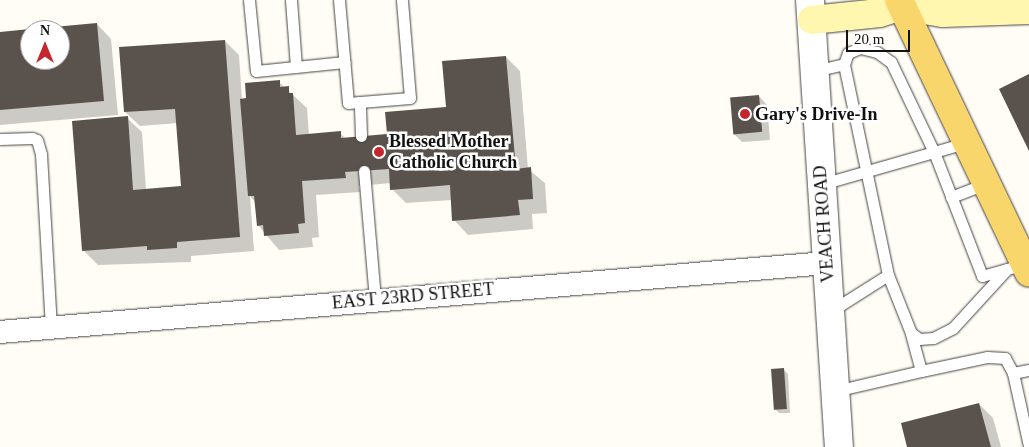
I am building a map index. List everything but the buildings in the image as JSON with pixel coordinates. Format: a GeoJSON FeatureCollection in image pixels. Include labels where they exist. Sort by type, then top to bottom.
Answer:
{"type":"FeatureCollection","features":[{"type":"Feature","properties":{"kind":"main road"},"geometry":{"type":"LineString","coordinates":[[811,10],[880,13],[896,2],[943,13],[1029,10]]}},
{"type":"Feature","properties":{"kind":"main road"},"geometry":{"type":"LineString","coordinates":[[896,2],[985,184],[1020,269]]}},
{"type":"Feature","properties":{"kind":"street","name":"VEACH ROAD"},"geometry":{"type":"LineString","coordinates":[[811,10],[839,447]]}},
{"type":"Feature","properties":{"kind":"street","name":"EAST 23RD STREET"},"geometry":{"type":"LineString","coordinates":[[0,332],[375,299],[827,263]]}},
{"type":"Feature","properties":{"kind":"lane"},"geometry":{"type":"LineString","coordinates":[[249,0],[256,70],[345,62]]}},
{"type":"Feature","properties":{"kind":"lane"},"geometry":{"type":"LineString","coordinates":[[291,0],[296,67]]}},
{"type":"Feature","properties":{"kind":"lane"},"geometry":{"type":"LineString","coordinates":[[339,0],[348,103],[410,98],[402,0]]}},
{"type":"Feature","properties":{"kind":"lane"},"geometry":{"type":"LineString","coordinates":[[921,371],[912,333],[888,275],[868,171],[844,64],[848,54],[860,48],[877,52],[891,62],[934,152],[982,276],[1020,269]]}},
{"type":"Feature","properties":{"kind":"lane"},"geometry":{"type":"LineString","coordinates":[[814,71],[844,64]]}},
{"type":"Feature","properties":{"kind":"lane"},"geometry":{"type":"LineString","coordinates":[[360,102],[361,136]]}},
{"type":"Feature","properties":{"kind":"lane"},"geometry":{"type":"LineString","coordinates":[[0,139],[32,138],[37,140],[40,154],[51,327]]}},
{"type":"Feature","properties":{"kind":"lane"},"geometry":{"type":"LineString","coordinates":[[822,184],[965,143]]}},
{"type":"Feature","properties":{"kind":"lane"},"geometry":{"type":"LineString","coordinates":[[364,171],[375,299]]}},
{"type":"Feature","properties":{"kind":"lane"},"geometry":{"type":"LineString","coordinates":[[951,197],[985,184]]}},
{"type":"Feature","properties":{"kind":"lane"},"geometry":{"type":"LineString","coordinates":[[912,333],[919,339],[933,338],[953,328],[1020,269]]}},
{"type":"Feature","properties":{"kind":"lane"},"geometry":{"type":"LineString","coordinates":[[830,312],[888,275]]}},
{"type":"Feature","properties":{"kind":"lane"},"geometry":{"type":"LineString","coordinates":[[835,391],[987,356],[1005,358],[1013,373],[1029,446]]}},
{"type":"Feature","properties":{"kind":"lane"},"geometry":{"type":"LineString","coordinates":[[1013,373],[1029,370]]}},
{"type":"Feature","properties":{"kind":"place","name":"Gary's Drive-In"},"geometry":{"type":"Point","coordinates":[745,114]}},
{"type":"Feature","properties":{"kind":"place","name":"Blessed Mother Catholic Church"},"geometry":{"type":"Point","coordinates":[379,152]}}]}
